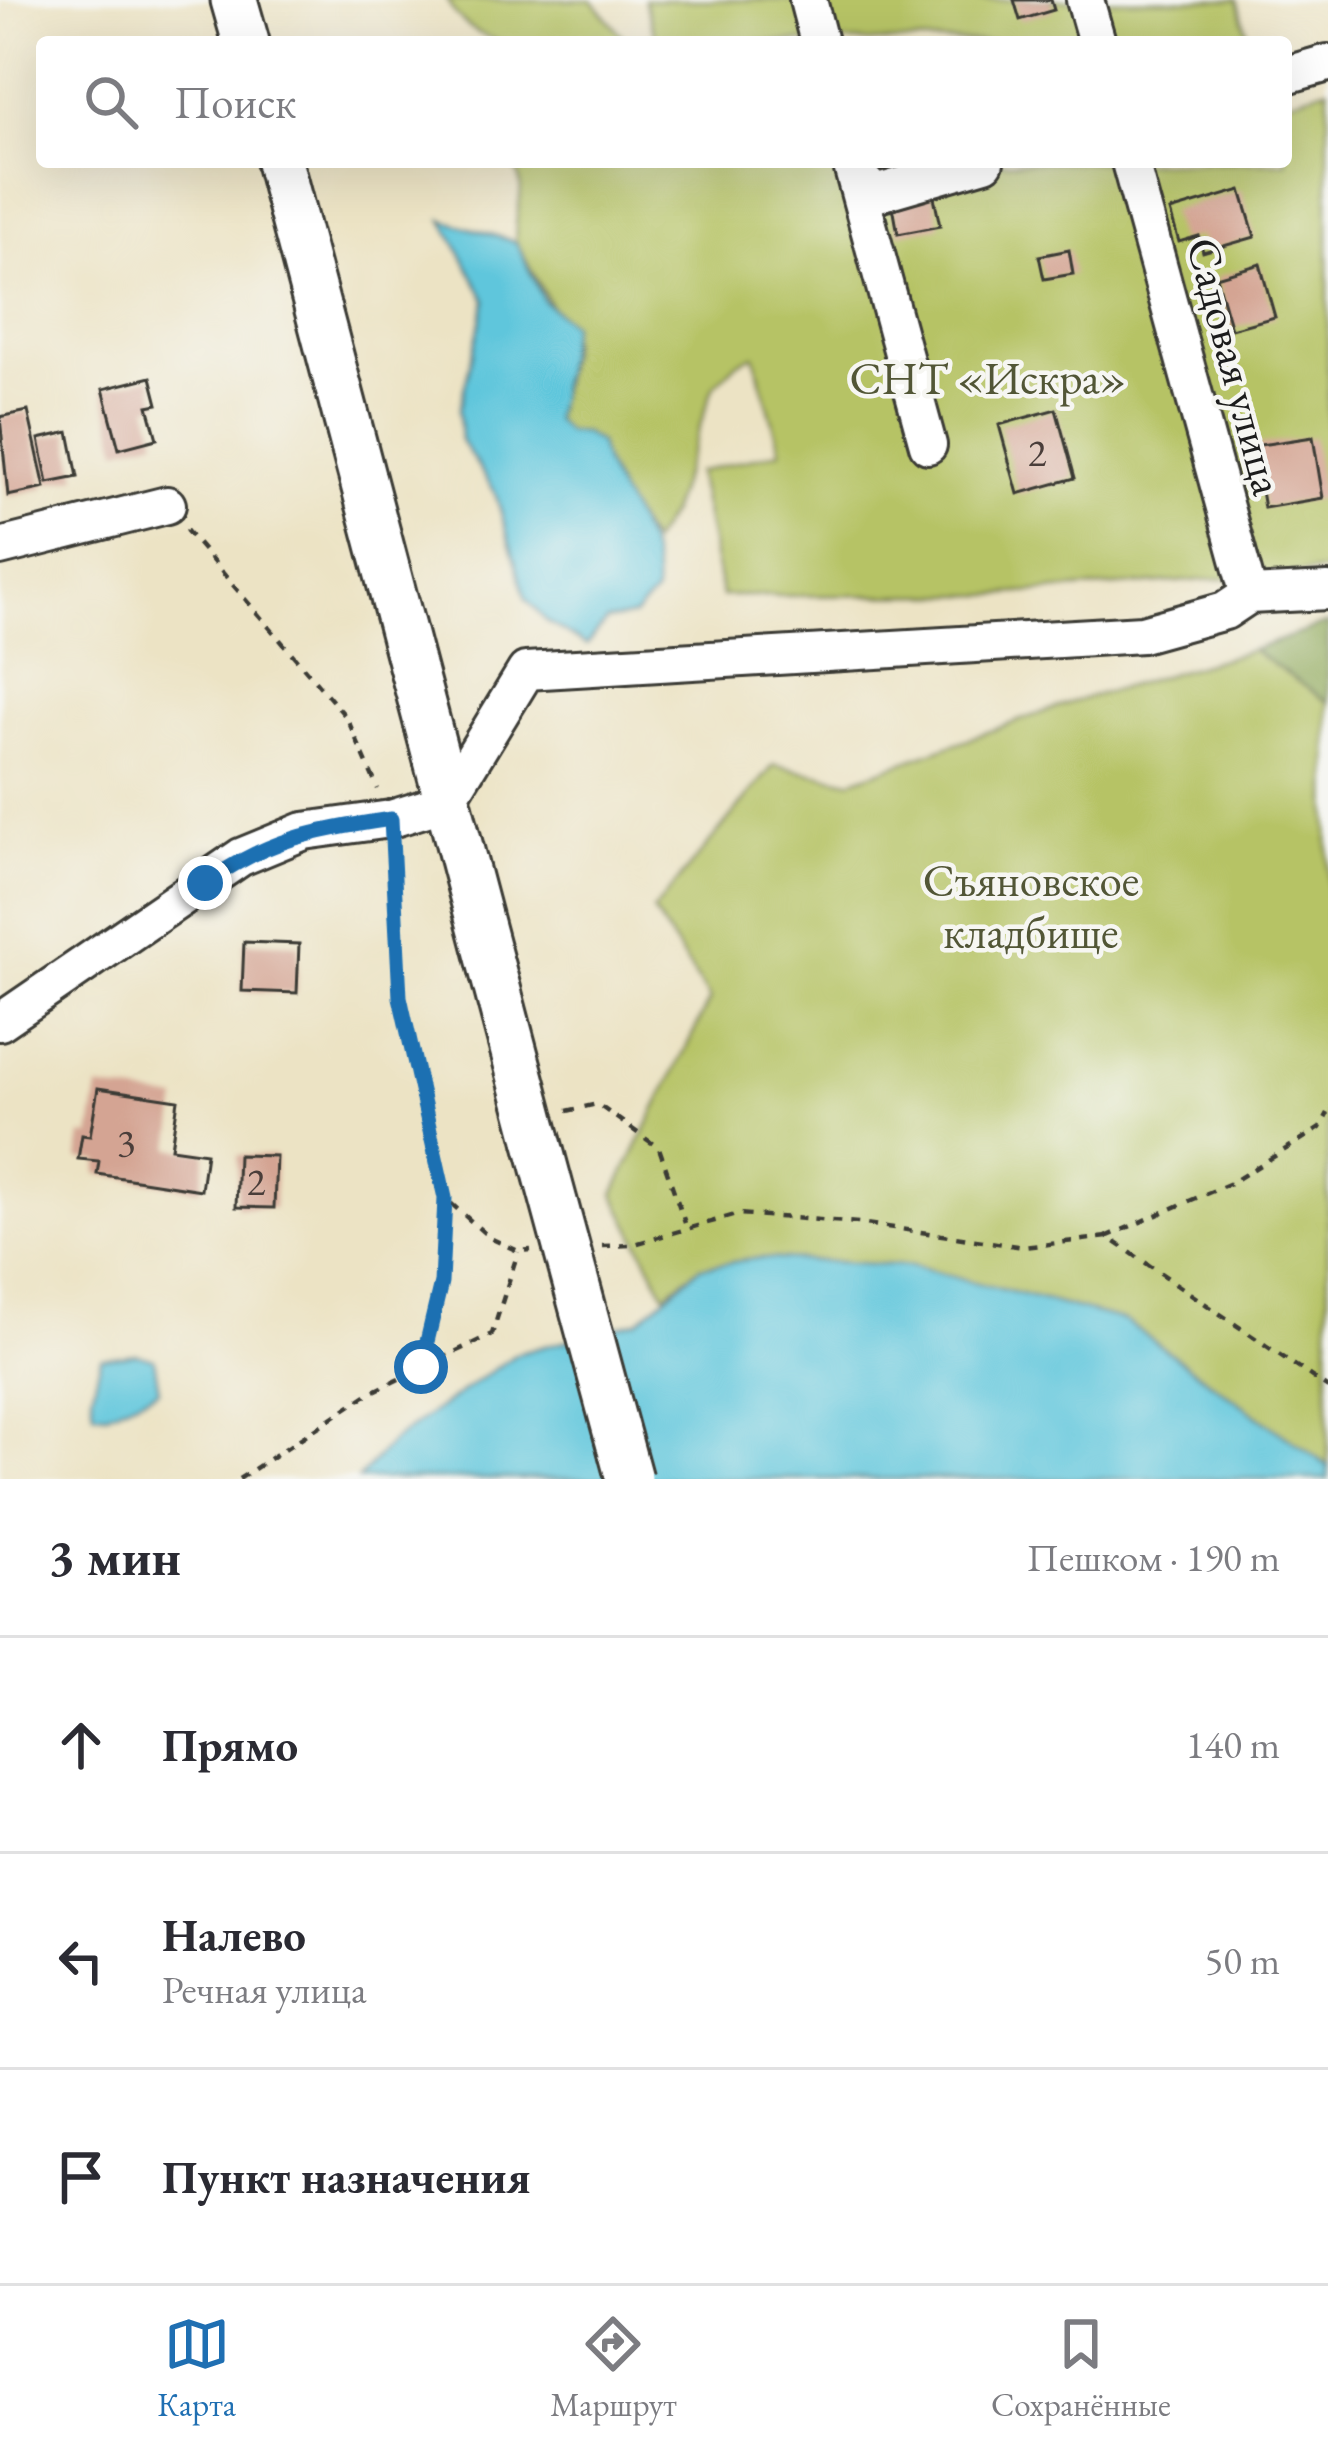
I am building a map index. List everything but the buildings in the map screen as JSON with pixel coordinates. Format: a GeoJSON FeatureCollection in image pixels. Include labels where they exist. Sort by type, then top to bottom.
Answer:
{"type":"FeatureCollection","features":[{"type":"Feature","properties":{"kind":"main road"},"geometry":{"type":"LineString","coordinates":[[234,0],[244,36]]}},
{"type":"Feature","properties":{"kind":"main road"},"geometry":{"type":"LineString","coordinates":[[282,168],[629,1479]]}},
{"type":"Feature","properties":{"kind":"street"},"geometry":{"type":"LineString","coordinates":[[808,0],[817,36]]}},
{"type":"Feature","properties":{"kind":"street"},"geometry":{"type":"LineString","coordinates":[[1085,0],[1095,36]]}},
{"type":"Feature","properties":{"kind":"street"},"geometry":{"type":"LineString","coordinates":[[1292,73],[1328,63]]}},
{"type":"Feature","properties":{"kind":"street"},"geometry":{"type":"LineString","coordinates":[[853,168],[928,446]]}},
{"type":"Feature","properties":{"kind":"street"},"geometry":{"type":"LineString","coordinates":[[854,168],[875,194],[964,168]]}},
{"type":"Feature","properties":{"kind":"street","name":"Садовая улица"},"geometry":{"type":"LineString","coordinates":[[1132,168],[1249,596]]}},
{"type":"Feature","properties":{"kind":"street"},"geometry":{"type":"LineString","coordinates":[[0,547],[167,505]]}},
{"type":"Feature","properties":{"kind":"street"},"geometry":{"type":"LineString","coordinates":[[0,1022],[241,857],[304,831],[391,819],[446,802],[526,671],[1142,634],[1225,611],[1249,596],[1328,590]]}},
{"type":"Feature","properties":{"kind":"path"},"geometry":{"type":"LineString","coordinates":[[167,505],[346,718],[391,819],[400,997],[445,1198],[441,1283],[421,1367]]}},
{"type":"Feature","properties":{"kind":"path"},"geometry":{"type":"LineString","coordinates":[[597,1104],[659,1148],[686,1226]]}},
{"type":"Feature","properties":{"kind":"path"},"geometry":{"type":"LineString","coordinates":[[586,1247],[631,1244],[739,1214],[860,1223],[1024,1247],[1106,1238],[1232,1183],[1320,1128],[1328,1113]]}},
{"type":"Feature","properties":{"kind":"path"},"geometry":{"type":"LineString","coordinates":[[445,1198],[490,1238],[518,1251],[541,1250]]}},
{"type":"Feature","properties":{"kind":"path"},"geometry":{"type":"LineString","coordinates":[[1106,1238],[1328,1388]]}},
{"type":"Feature","properties":{"kind":"path"},"geometry":{"type":"LineString","coordinates":[[239,1479],[368,1394],[492,1334],[518,1251]]}},
{"type":"Feature","properties":{"kind":"green space"},"geometry":{"type":"Polygon","coordinates":[[[447,0],[592,0],[622,36],[486,36],[461,20],[447,0]]]}},
{"type":"Feature","properties":{"kind":"green space"},"geometry":{"type":"Polygon","coordinates":[[[644,0],[1237,0],[1248,36],[655,36],[644,0]]]}},
{"type":"Feature","properties":{"kind":"green space","name":"СНТ «Искра»"},"geometry":{"type":"Polygon","coordinates":[[[1328,88],[1328,571],[993,595],[722,596],[697,472],[781,451],[754,355],[738,362],[713,387],[670,514],[651,543],[605,473],[599,443],[584,433],[566,432],[554,419],[570,341],[516,242],[521,192],[515,168],[1292,168],[1292,99],[1328,88]]]}},
{"type":"Feature","properties":{"kind":"green space"},"geometry":{"type":"Polygon","coordinates":[[[1328,623],[1328,702],[1252,650],[1328,623]]]}},
{"type":"Feature","properties":{"kind":"green space","name":"Съяновское кладбище"},"geometry":{"type":"Polygon","coordinates":[[[1252,650],[1328,702],[1328,1466],[1125,1321],[911,1266],[760,1258],[700,1267],[665,1294],[614,1194],[710,999],[653,911],[774,765],[850,781],[1069,703],[1252,650]]]}},
{"type":"Feature","properties":{"kind":"water"},"geometry":{"type":"Polygon","coordinates":[[[443,220],[516,242],[544,301],[571,324],[554,419],[566,432],[584,433],[599,443],[650,552],[655,594],[634,616],[606,621],[587,645],[547,622],[526,599],[495,492],[461,441],[459,410],[486,300],[443,220]]]}},
{"type":"Feature","properties":{"kind":"water"},"geometry":{"type":"Polygon","coordinates":[[[760,1258],[911,1266],[1125,1321],[1328,1466],[1328,1479],[358,1479],[392,1441],[516,1354],[638,1321],[700,1267],[760,1258]]]}},
{"type":"Feature","properties":{"kind":"water"},"geometry":{"type":"Polygon","coordinates":[[[137,1354],[154,1359],[159,1390],[107,1413],[94,1412],[92,1395],[101,1358],[137,1354]]]}},
{"type":"Feature","properties":{"kind":"route"},"geometry":{"type":"LineString","coordinates":[[205,883],[241,857],[304,831],[391,819],[400,997],[445,1198],[441,1283],[421,1367]]}}]}
